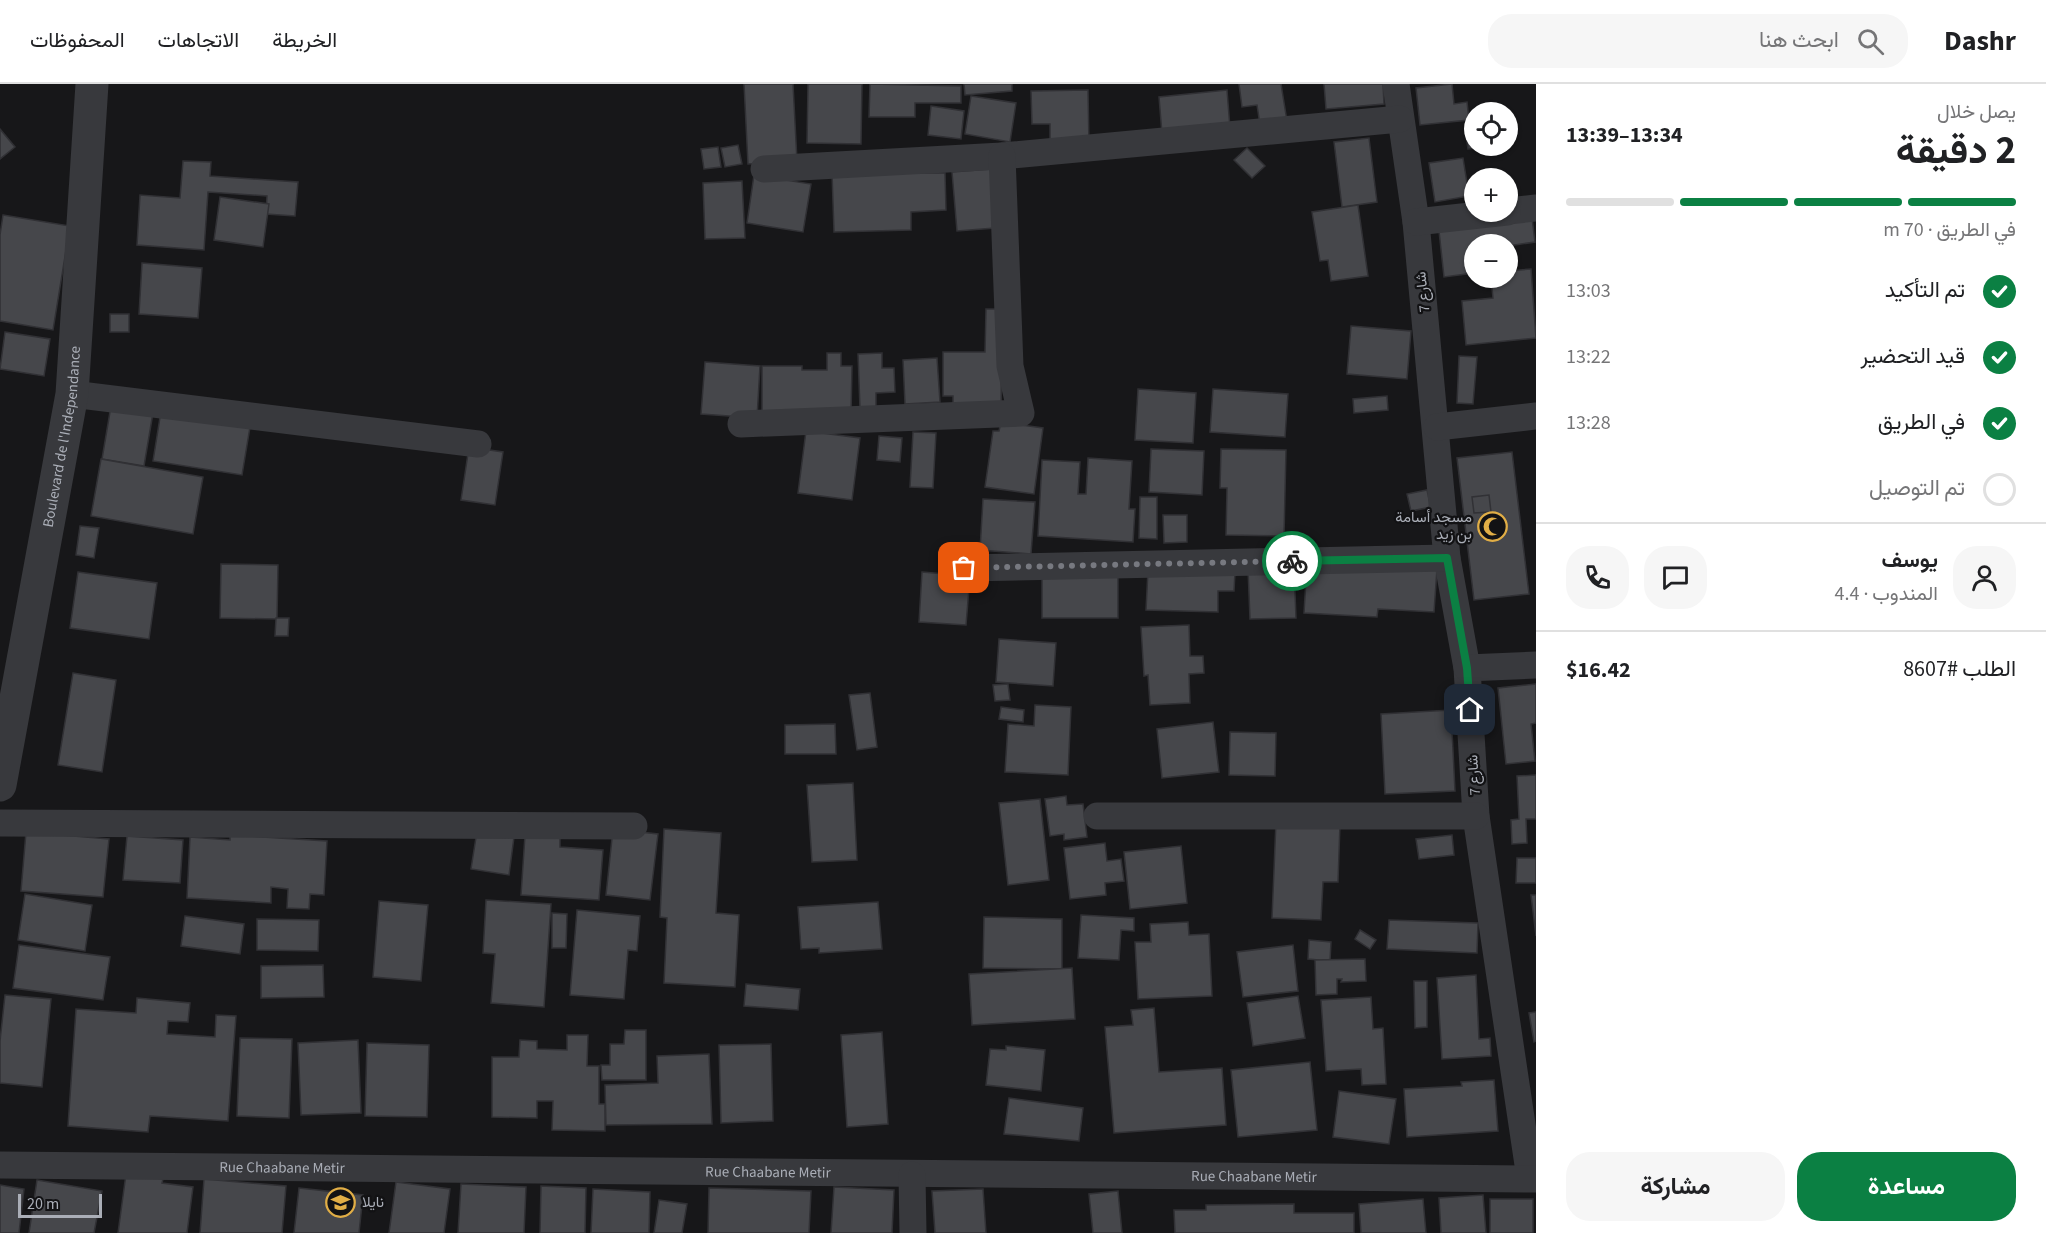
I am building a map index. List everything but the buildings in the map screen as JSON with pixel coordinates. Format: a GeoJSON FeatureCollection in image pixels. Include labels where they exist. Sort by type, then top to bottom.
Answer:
{"type":"FeatureCollection","features":[{"type":"Feature","properties":{"kind":"street","name":"Boulevard de l'Independance"},"geometry":{"type":"LineString","coordinates":[[0,785],[72,394],[92,84]]}},
{"type":"Feature","properties":{"kind":"street","name":"شارع 7"},"geometry":{"type":"LineString","coordinates":[[1396,84],[1416,222],[1437,427],[1447,558],[1467,668],[1476,816],[1533,1179]]}},
{"type":"Feature","properties":{"kind":"street"},"geometry":{"type":"LineString","coordinates":[[764,169],[1002,156],[1400,119]]}},
{"type":"Feature","properties":{"kind":"street"},"geometry":{"type":"LineString","coordinates":[[741,424],[1022,413],[1010,366],[1002,156]]}},
{"type":"Feature","properties":{"kind":"street"},"geometry":{"type":"LineString","coordinates":[[1518,210],[1536,208]]}},
{"type":"Feature","properties":{"kind":"street"},"geometry":{"type":"LineString","coordinates":[[1416,222],[1464,216]]}},
{"type":"Feature","properties":{"kind":"street"},"geometry":{"type":"LineString","coordinates":[[72,394],[478,444]]}},
{"type":"Feature","properties":{"kind":"street"},"geometry":{"type":"LineString","coordinates":[[1437,427],[1536,416]]}},
{"type":"Feature","properties":{"kind":"street"},"geometry":{"type":"LineString","coordinates":[[964,568],[1447,558]]}},
{"type":"Feature","properties":{"kind":"street"},"geometry":{"type":"LineString","coordinates":[[1467,668],[1536,665]]}},
{"type":"Feature","properties":{"kind":"street"},"geometry":{"type":"LineString","coordinates":[[1097,816],[1476,816]]}},
{"type":"Feature","properties":{"kind":"street"},"geometry":{"type":"LineString","coordinates":[[0,823],[634,826]]}},
{"type":"Feature","properties":{"kind":"street","name":"Rue Chaabane Metir"},"geometry":{"type":"LineString","coordinates":[[0,1165],[1533,1179]]}},
{"type":"Feature","properties":{"kind":"street"},"geometry":{"type":"LineString","coordinates":[[912,1175],[913,1233]]}},
{"type":"Feature","properties":{"kind":"way so far"},"geometry":{"type":"LineString","coordinates":[[964,568],[1292,561]]}},
{"type":"Feature","properties":{"kind":"place","name":"مسجد أسامة بن زيد"},"geometry":{"type":"Point","coordinates":[1493,526]}},
{"type":"Feature","properties":{"kind":"place","name":"نايلا"},"geometry":{"type":"Point","coordinates":[341,1202]}},
{"type":"Feature","properties":{"kind":"route"},"geometry":{"type":"LineString","coordinates":[[1292,561],[1447,558],[1467,668],[1470,710]]}}]}
